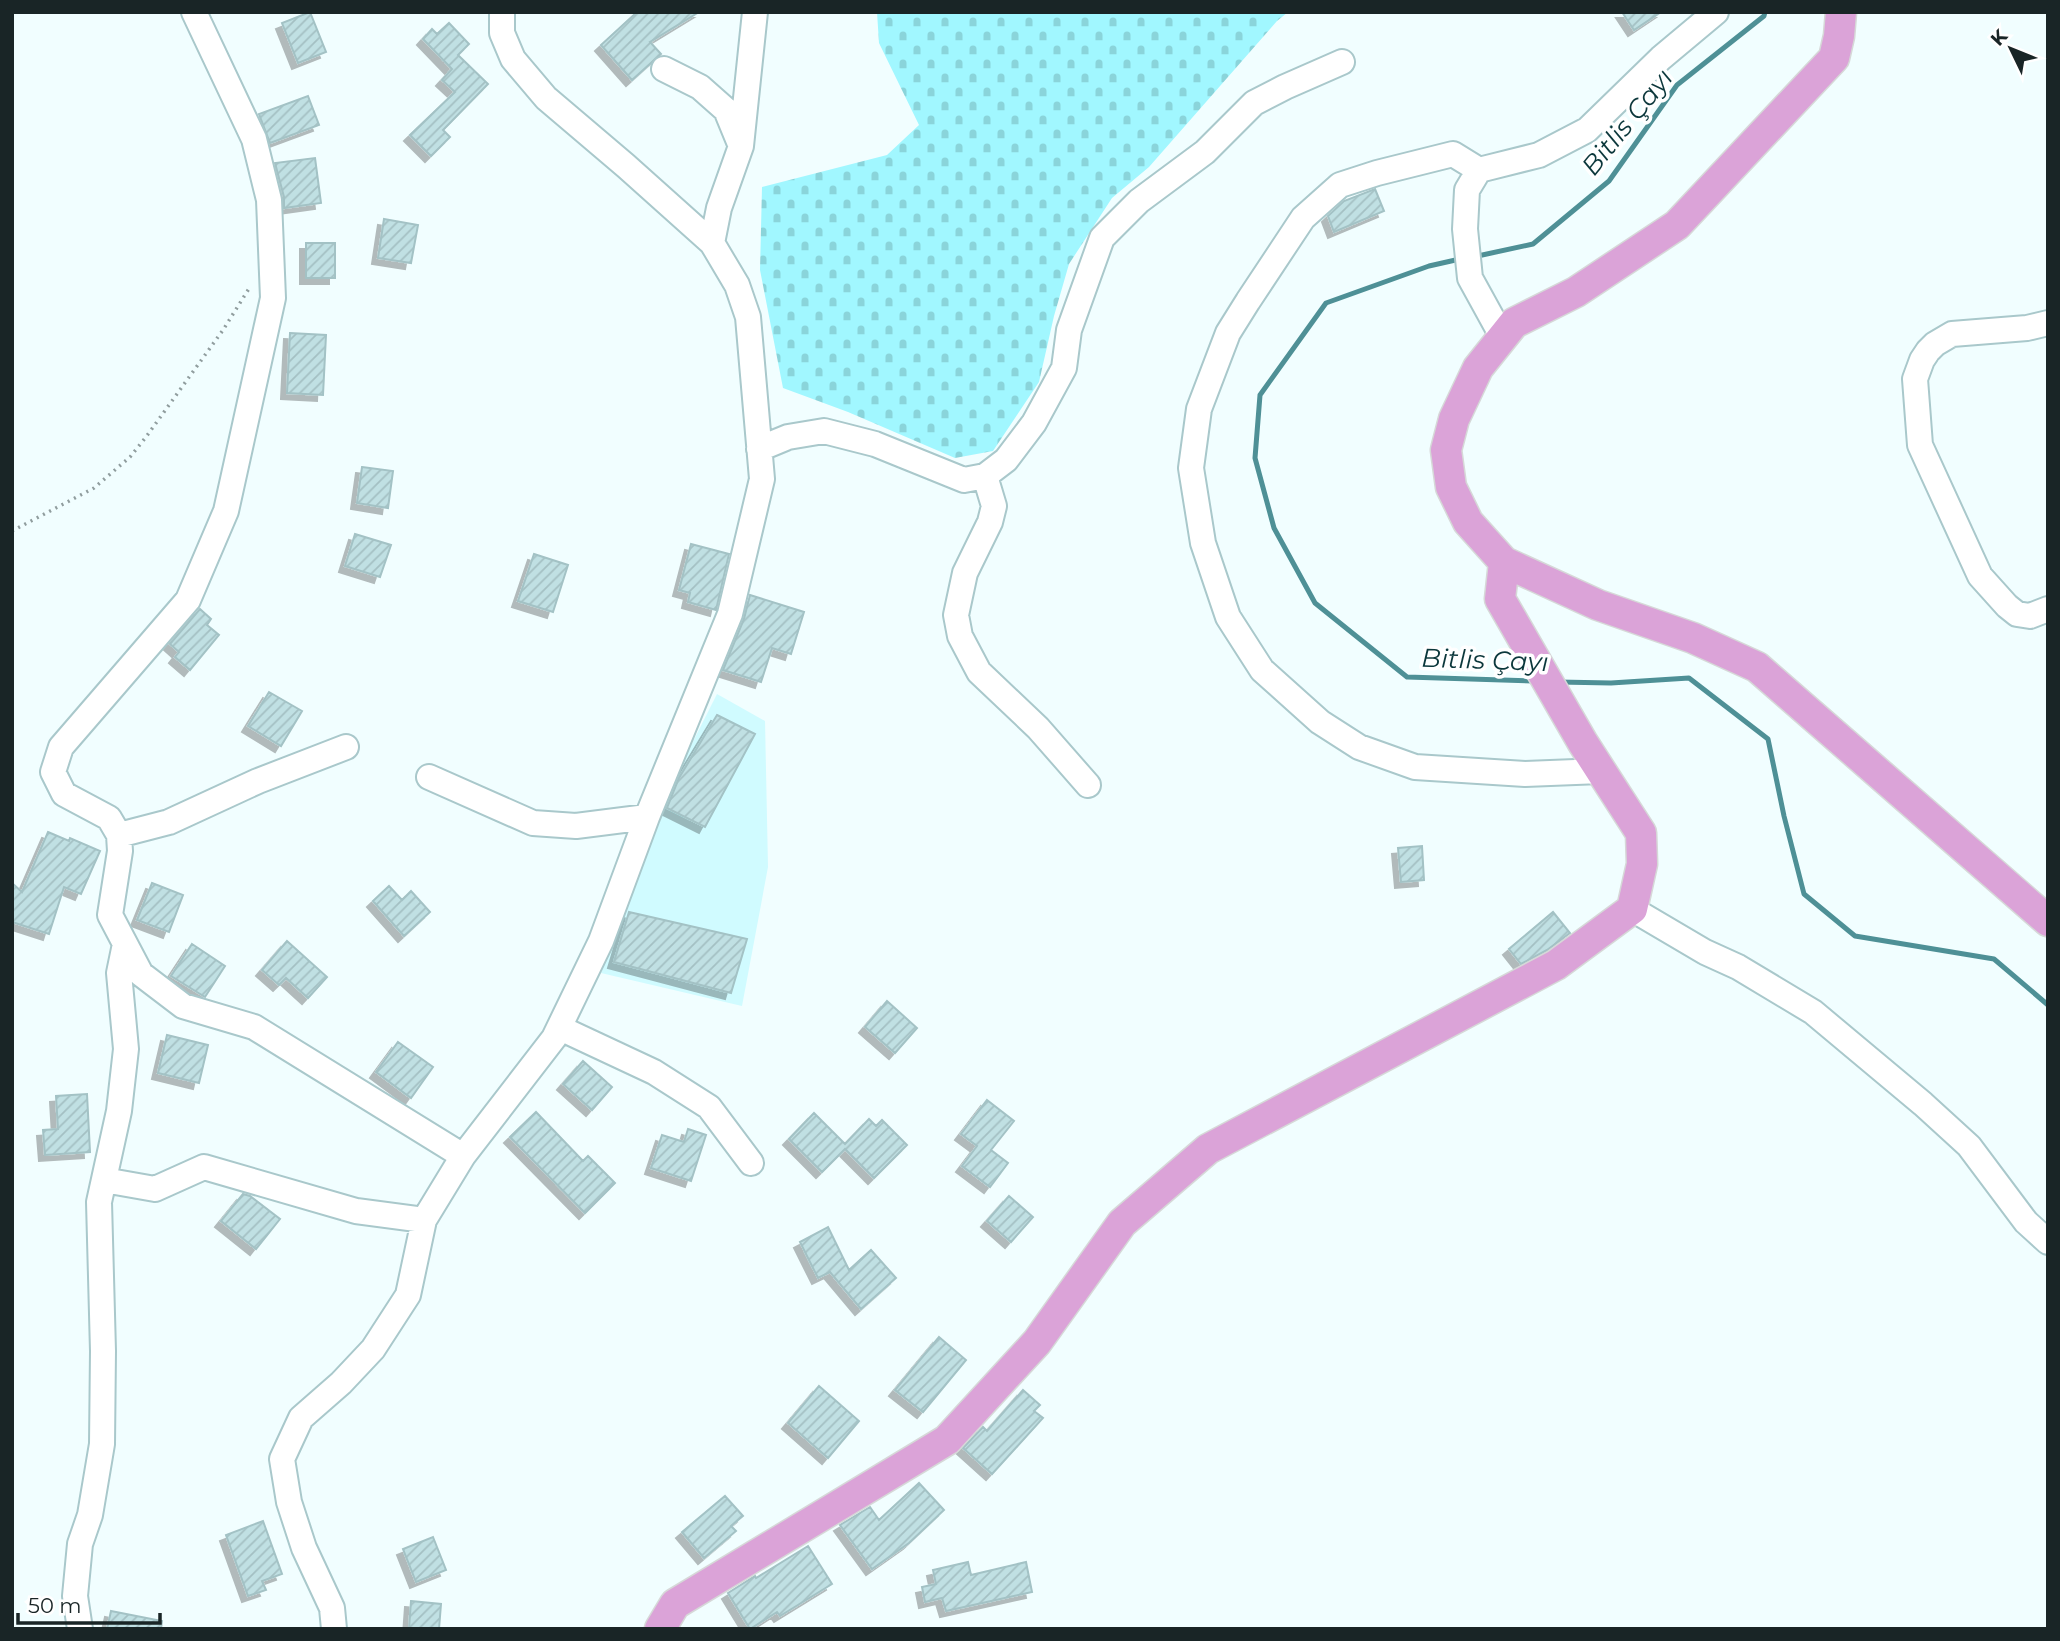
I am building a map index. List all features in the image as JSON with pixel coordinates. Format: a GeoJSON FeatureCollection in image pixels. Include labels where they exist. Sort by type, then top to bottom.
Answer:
{"type":"FeatureCollection","features":[{"type":"Feature","properties":{"kind":"main road"},"geometry":{"type":"LineString","coordinates":[[1841,12],[1834,58],[1677,225],[1576,292],[1514,323],[1478,368],[1454,419],[1446,450],[1451,487],[1468,522],[1504,562],[1598,605],[1693,638],[1756,667],[2048,921]]}},
{"type":"Feature","properties":{"kind":"main road"},"geometry":{"type":"LineString","coordinates":[[660,1629],[675,1604],[947,1440],[1037,1342],[1122,1223],[1208,1149],[1556,965],[1632,909],[1642,864],[1641,833],[1583,743],[1500,600],[1504,562]]}},
{"type":"Feature","properties":{"kind":"street"},"geometry":{"type":"LineString","coordinates":[[194,12],[254,139],[269,200],[273,298],[226,511],[188,600],[61,747],[53,772],[64,794],[109,818],[119,835],[120,851],[110,915],[141,974],[183,1006],[254,1027],[463,1156]]}},
{"type":"Feature","properties":{"kind":"street"},"geometry":{"type":"LineString","coordinates":[[334,1629],[332,1608],[304,1548],[289,1502],[282,1459],[301,1418],[341,1383],[373,1349],[408,1295],[424,1220],[463,1156],[555,1038],[601,941],[647,817],[730,614],[762,479],[748,317],[737,285],[712,243],[546,97],[513,59],[502,33],[502,12]]}},
{"type":"Feature","properties":{"kind":"street"},"geometry":{"type":"LineString","coordinates":[[712,243],[719,208],[741,146],[755,12]]}},
{"type":"Feature","properties":{"kind":"street"},"geometry":{"type":"LineString","coordinates":[[1503,338],[1470,278],[1465,229],[1467,190],[1479,170],[1539,155],[1587,130],[1661,58],[1716,12]]}},
{"type":"Feature","properties":{"kind":"street"},"geometry":{"type":"LineString","coordinates":[[760,449],[788,437],[824,431],[875,444],[964,480],[985,476],[1006,460],[1034,423],[1064,368],[1069,330],[1102,237],[1139,201],[1205,152],[1254,103],[1342,62]]}},
{"type":"Feature","properties":{"kind":"street"},"geometry":{"type":"LineString","coordinates":[[664,69],[699,87],[726,110],[741,146]]}},
{"type":"Feature","properties":{"kind":"street"},"geometry":{"type":"LineString","coordinates":[[1479,170],[1453,154],[1377,173],[1340,185],[1303,218],[1228,333],[1199,409],[1191,468],[1203,543],[1228,617],[1262,670],[1320,722],[1359,747],[1415,767],[1525,774],[1601,771]]}},
{"type":"Feature","properties":{"kind":"street"},"geometry":{"type":"LineString","coordinates":[[2048,323],[2027,328],[1952,334],[1928,351],[1915,379],[1920,445],[1980,576],[2017,614],[2030,616],[2048,609]]}},
{"type":"Feature","properties":{"kind":"street"},"geometry":{"type":"LineString","coordinates":[[985,476],[994,506],[990,522],[965,573],[956,615],[960,636],[979,672],[1038,728],[1088,785]]}},
{"type":"Feature","properties":{"kind":"street"},"geometry":{"type":"LineString","coordinates":[[119,835],[169,822],[258,781],[346,747]]}},
{"type":"Feature","properties":{"kind":"street"},"geometry":{"type":"LineString","coordinates":[[429,777],[533,823],[576,826],[647,817]]}},
{"type":"Feature","properties":{"kind":"street"},"geometry":{"type":"LineString","coordinates":[[1632,909],[1705,952],[1738,967],[1812,1012],[1969,1146],[2026,1222],[2048,1242]]}},
{"type":"Feature","properties":{"kind":"street"},"geometry":{"type":"LineString","coordinates":[[80,1629],[75,1596],[80,1544],[90,1515],[102,1444],[103,1352],[99,1202],[119,1111],[126,1049],[119,972],[125,943]]}},
{"type":"Feature","properties":{"kind":"street"},"geometry":{"type":"LineString","coordinates":[[559,1028],[654,1072],[709,1107],[751,1163]]}},
{"type":"Feature","properties":{"kind":"street"},"geometry":{"type":"LineString","coordinates":[[104,1180],[155,1189],[204,1167],[356,1211],[424,1220]]}},
{"type":"Feature","properties":{"kind":"path"},"geometry":{"type":"LineString","coordinates":[[12,531],[94,488],[130,457],[223,330],[260,272],[272,269]]}},
{"type":"Feature","properties":{"kind":"shaded area"},"geometry":{"type":"Polygon","coordinates":[[[717,694],[765,721],[768,867],[742,1006],[601,973],[659,809],[717,694]]]}},
{"type":"Feature","properties":{"kind":"green space"},"geometry":{"type":"Polygon","coordinates":[[[877,12],[1288,12],[1277,21],[1149,167],[1112,198],[1069,264],[1039,382],[993,451],[955,458],[848,412],[783,388],[760,270],[762,187],[887,155],[919,125],[879,43],[877,12]]]}},
{"type":"Feature","properties":{"kind":"building"},"geometry":{"type":"Polygon","coordinates":[[[310,12],[326,52],[298,63],[282,23],[310,12]]]}},
{"type":"Feature","properties":{"kind":"building"},"geometry":{"type":"Polygon","coordinates":[[[637,12],[699,12],[650,42],[661,54],[632,80],[601,45],[637,12]]]}},
{"type":"Feature","properties":{"kind":"building"},"geometry":{"type":"Polygon","coordinates":[[[1622,12],[1661,12],[1634,30],[1622,12]]]}},
{"type":"Feature","properties":{"kind":"building"},"geometry":{"type":"Polygon","coordinates":[[[449,23],[469,44],[458,55],[488,84],[443,130],[450,137],[431,156],[410,135],[455,92],[442,80],[452,69],[423,39],[432,29],[437,34],[449,23]]]}},
{"type":"Feature","properties":{"kind":"building"},"geometry":{"type":"Polygon","coordinates":[[[308,96],[319,125],[270,143],[259,114],[308,96]]]}},
{"type":"Feature","properties":{"kind":"building"},"geometry":{"type":"Polygon","coordinates":[[[315,158],[321,203],[284,208],[284,197],[275,163],[315,158]]]}},
{"type":"Feature","properties":{"kind":"building"},"geometry":{"type":"Polygon","coordinates":[[[1375,189],[1384,211],[1334,232],[1328,216],[1344,201],[1375,189]]]}},
{"type":"Feature","properties":{"kind":"building"},"geometry":{"type":"Polygon","coordinates":[[[384,219],[418,225],[411,263],[378,258],[384,219]]]}},
{"type":"Feature","properties":{"kind":"building"},"geometry":{"type":"Polygon","coordinates":[[[306,243],[335,243],[335,278],[306,278],[306,243]]]}},
{"type":"Feature","properties":{"kind":"building"},"geometry":{"type":"Polygon","coordinates":[[[290,333],[326,335],[323,395],[287,393],[290,333]]]}},
{"type":"Feature","properties":{"kind":"building"},"geometry":{"type":"Polygon","coordinates":[[[362,467],[393,471],[388,508],[357,503],[362,467]]]}},
{"type":"Feature","properties":{"kind":"building"},"geometry":{"type":"Polygon","coordinates":[[[355,534],[391,545],[380,577],[345,566],[355,534]]]}},
{"type":"Feature","properties":{"kind":"building"},"geometry":{"type":"Polygon","coordinates":[[[691,544],[729,554],[716,610],[688,602],[690,593],[679,590],[691,544]]]}},
{"type":"Feature","properties":{"kind":"building"},"geometry":{"type":"Polygon","coordinates":[[[534,554],[568,565],[553,612],[518,601],[534,554]]]}},
{"type":"Feature","properties":{"kind":"building"},"geometry":{"type":"Polygon","coordinates":[[[750,595],[804,612],[791,654],[772,648],[761,682],[723,670],[744,619],[750,595]]]}},
{"type":"Feature","properties":{"kind":"building"},"geometry":{"type":"Polygon","coordinates":[[[200,609],[211,619],[207,625],[219,635],[190,670],[175,657],[179,652],[170,644],[200,609]]]}},
{"type":"Feature","properties":{"kind":"building"},"geometry":{"type":"Polygon","coordinates":[[[269,692],[302,711],[281,746],[248,726],[269,692]]]}},
{"type":"Feature","properties":{"kind":"building"},"geometry":{"type":"Polygon","coordinates":[[[717,715],[755,734],[705,827],[667,808],[679,778],[717,715]]]}},
{"type":"Feature","properties":{"kind":"building"},"geometry":{"type":"Polygon","coordinates":[[[48,832],[100,851],[81,894],[64,887],[49,934],[12,922],[12,883],[22,892],[48,832]]]}},
{"type":"Feature","properties":{"kind":"building"},"geometry":{"type":"Polygon","coordinates":[[[1422,846],[1424,880],[1401,882],[1398,848],[1422,846]]]}},
{"type":"Feature","properties":{"kind":"building"},"geometry":{"type":"Polygon","coordinates":[[[152,883],[183,895],[169,932],[137,920],[152,883]]]}},
{"type":"Feature","properties":{"kind":"building"},"geometry":{"type":"Polygon","coordinates":[[[389,886],[402,900],[411,891],[430,912],[404,936],[373,901],[389,886]]]}},
{"type":"Feature","properties":{"kind":"building"},"geometry":{"type":"Polygon","coordinates":[[[629,912],[747,939],[731,993],[614,962],[629,912]]]}},
{"type":"Feature","properties":{"kind":"building"},"geometry":{"type":"Polygon","coordinates":[[[1553,912],[1570,933],[1521,964],[1509,949],[1553,912]]]}},
{"type":"Feature","properties":{"kind":"building"},"geometry":{"type":"Polygon","coordinates":[[[287,941],[327,977],[308,998],[286,978],[279,985],[262,970],[287,941]]]}},
{"type":"Feature","properties":{"kind":"building"},"geometry":{"type":"Polygon","coordinates":[[[192,944],[225,966],[205,997],[171,976],[192,944]]]}},
{"type":"Feature","properties":{"kind":"building"},"geometry":{"type":"Polygon","coordinates":[[[887,1001],[917,1028],[895,1053],[865,1027],[887,1001]]]}},
{"type":"Feature","properties":{"kind":"building"},"geometry":{"type":"Polygon","coordinates":[[[167,1035],[208,1045],[199,1083],[158,1073],[167,1035]]]}},
{"type":"Feature","properties":{"kind":"building"},"geometry":{"type":"Polygon","coordinates":[[[398,1042],[433,1067],[411,1098],[376,1072],[398,1042]]]}},
{"type":"Feature","properties":{"kind":"building"},"geometry":{"type":"Polygon","coordinates":[[[583,1061],[612,1087],[592,1110],[563,1084],[583,1061]]]}},
{"type":"Feature","properties":{"kind":"building"},"geometry":{"type":"Polygon","coordinates":[[[87,1094],[90,1152],[45,1155],[43,1130],[58,1129],[56,1096],[87,1094]]]}},
{"type":"Feature","properties":{"kind":"building"},"geometry":{"type":"Polygon","coordinates":[[[987,1100],[1014,1121],[991,1150],[1008,1163],[990,1187],[962,1166],[977,1146],[961,1134],[987,1100]]]}},
{"type":"Feature","properties":{"kind":"building"},"geometry":{"type":"Polygon","coordinates":[[[536,1112],[583,1161],[588,1156],[615,1183],[585,1213],[510,1137],[536,1112]]]}},
{"type":"Feature","properties":{"kind":"building"},"geometry":{"type":"Polygon","coordinates":[[[814,1113],[845,1144],[869,1119],[876,1126],[882,1120],[907,1145],[874,1178],[845,1149],[822,1172],[789,1139],[814,1113]]]}},
{"type":"Feature","properties":{"kind":"building"},"geometry":{"type":"Polygon","coordinates":[[[688,1129],[706,1135],[691,1181],[651,1168],[662,1135],[684,1142],[688,1129]]]}},
{"type":"Feature","properties":{"kind":"building"},"geometry":{"type":"Polygon","coordinates":[[[243,1194],[250,1196],[280,1219],[256,1249],[221,1221],[243,1194]]]}},
{"type":"Feature","properties":{"kind":"building"},"geometry":{"type":"Polygon","coordinates":[[[1009,1196],[1033,1217],[1011,1242],[987,1221],[1009,1196]]]}},
{"type":"Feature","properties":{"kind":"building"},"geometry":{"type":"Polygon","coordinates":[[[828,1227],[849,1270],[871,1250],[896,1278],[861,1309],[830,1272],[818,1278],[800,1242],[828,1227]]]}},
{"type":"Feature","properties":{"kind":"building"},"geometry":{"type":"Polygon","coordinates":[[[939,1337],[966,1360],[923,1412],[895,1390],[939,1337]]]}},
{"type":"Feature","properties":{"kind":"building"},"geometry":{"type":"Polygon","coordinates":[[[819,1386],[859,1421],[828,1458],[788,1423],[819,1386]]]}},
{"type":"Feature","properties":{"kind":"building"},"geometry":{"type":"Polygon","coordinates":[[[1023,1390],[1040,1405],[1034,1411],[1043,1418],[992,1474],[963,1448],[983,1427],[987,1431],[1023,1390]]]}},
{"type":"Feature","properties":{"kind":"building"},"geometry":{"type":"Polygon","coordinates":[[[919,1483],[944,1510],[909,1543],[872,1569],[840,1525],[870,1507],[879,1520],[919,1483]]]}},
{"type":"Feature","properties":{"kind":"building"},"geometry":{"type":"Polygon","coordinates":[[[725,1496],[743,1516],[731,1526],[736,1531],[704,1558],[682,1532],[725,1496]]]}},
{"type":"Feature","properties":{"kind":"building"},"geometry":{"type":"Polygon","coordinates":[[[263,1521],[282,1574],[262,1581],[266,1590],[248,1596],[226,1535],[263,1521]]]}},
{"type":"Feature","properties":{"kind":"building"},"geometry":{"type":"Polygon","coordinates":[[[433,1537],[446,1570],[416,1582],[403,1549],[433,1537]]]}},
{"type":"Feature","properties":{"kind":"building"},"geometry":{"type":"Polygon","coordinates":[[[808,1546],[832,1584],[780,1616],[777,1612],[750,1629],[728,1593],[808,1546]]]}},
{"type":"Feature","properties":{"kind":"building"},"geometry":{"type":"Polygon","coordinates":[[[968,1562],[971,1575],[1026,1562],[1032,1592],[946,1611],[942,1598],[925,1602],[922,1587],[936,1584],[933,1570],[968,1562]]]}},
{"type":"Feature","properties":{"kind":"building"},"geometry":{"type":"Polygon","coordinates":[[[411,1601],[441,1604],[439,1629],[409,1629],[411,1601]]]}},
{"type":"Feature","properties":{"kind":"building"},"geometry":{"type":"Polygon","coordinates":[[[111,1611],[162,1621],[161,1629],[107,1629],[111,1611]]]}},
{"type":"Feature","properties":{"kind":"waterway","name":"Bitlis Çayı"},"geometry":{"type":"LineString","coordinates":[[1473,257],[1533,244],[1609,181],[1677,85],[1764,16],[1765,12]]}},
{"type":"Feature","properties":{"kind":"waterway","name":"Bitlis Çayı"},"geometry":{"type":"LineString","coordinates":[[1460,259],[1429,266],[1326,303],[1260,395],[1255,458],[1274,528],[1315,603],[1407,677],[1535,681]]}},
{"type":"Feature","properties":{"kind":"waterway","name":"Bitlis Çayı"},"geometry":{"type":"LineString","coordinates":[[1558,682],[1611,683],[1689,678],[1768,739],[1804,894],[1855,936],[1994,959],[2048,1005]]}}]}
